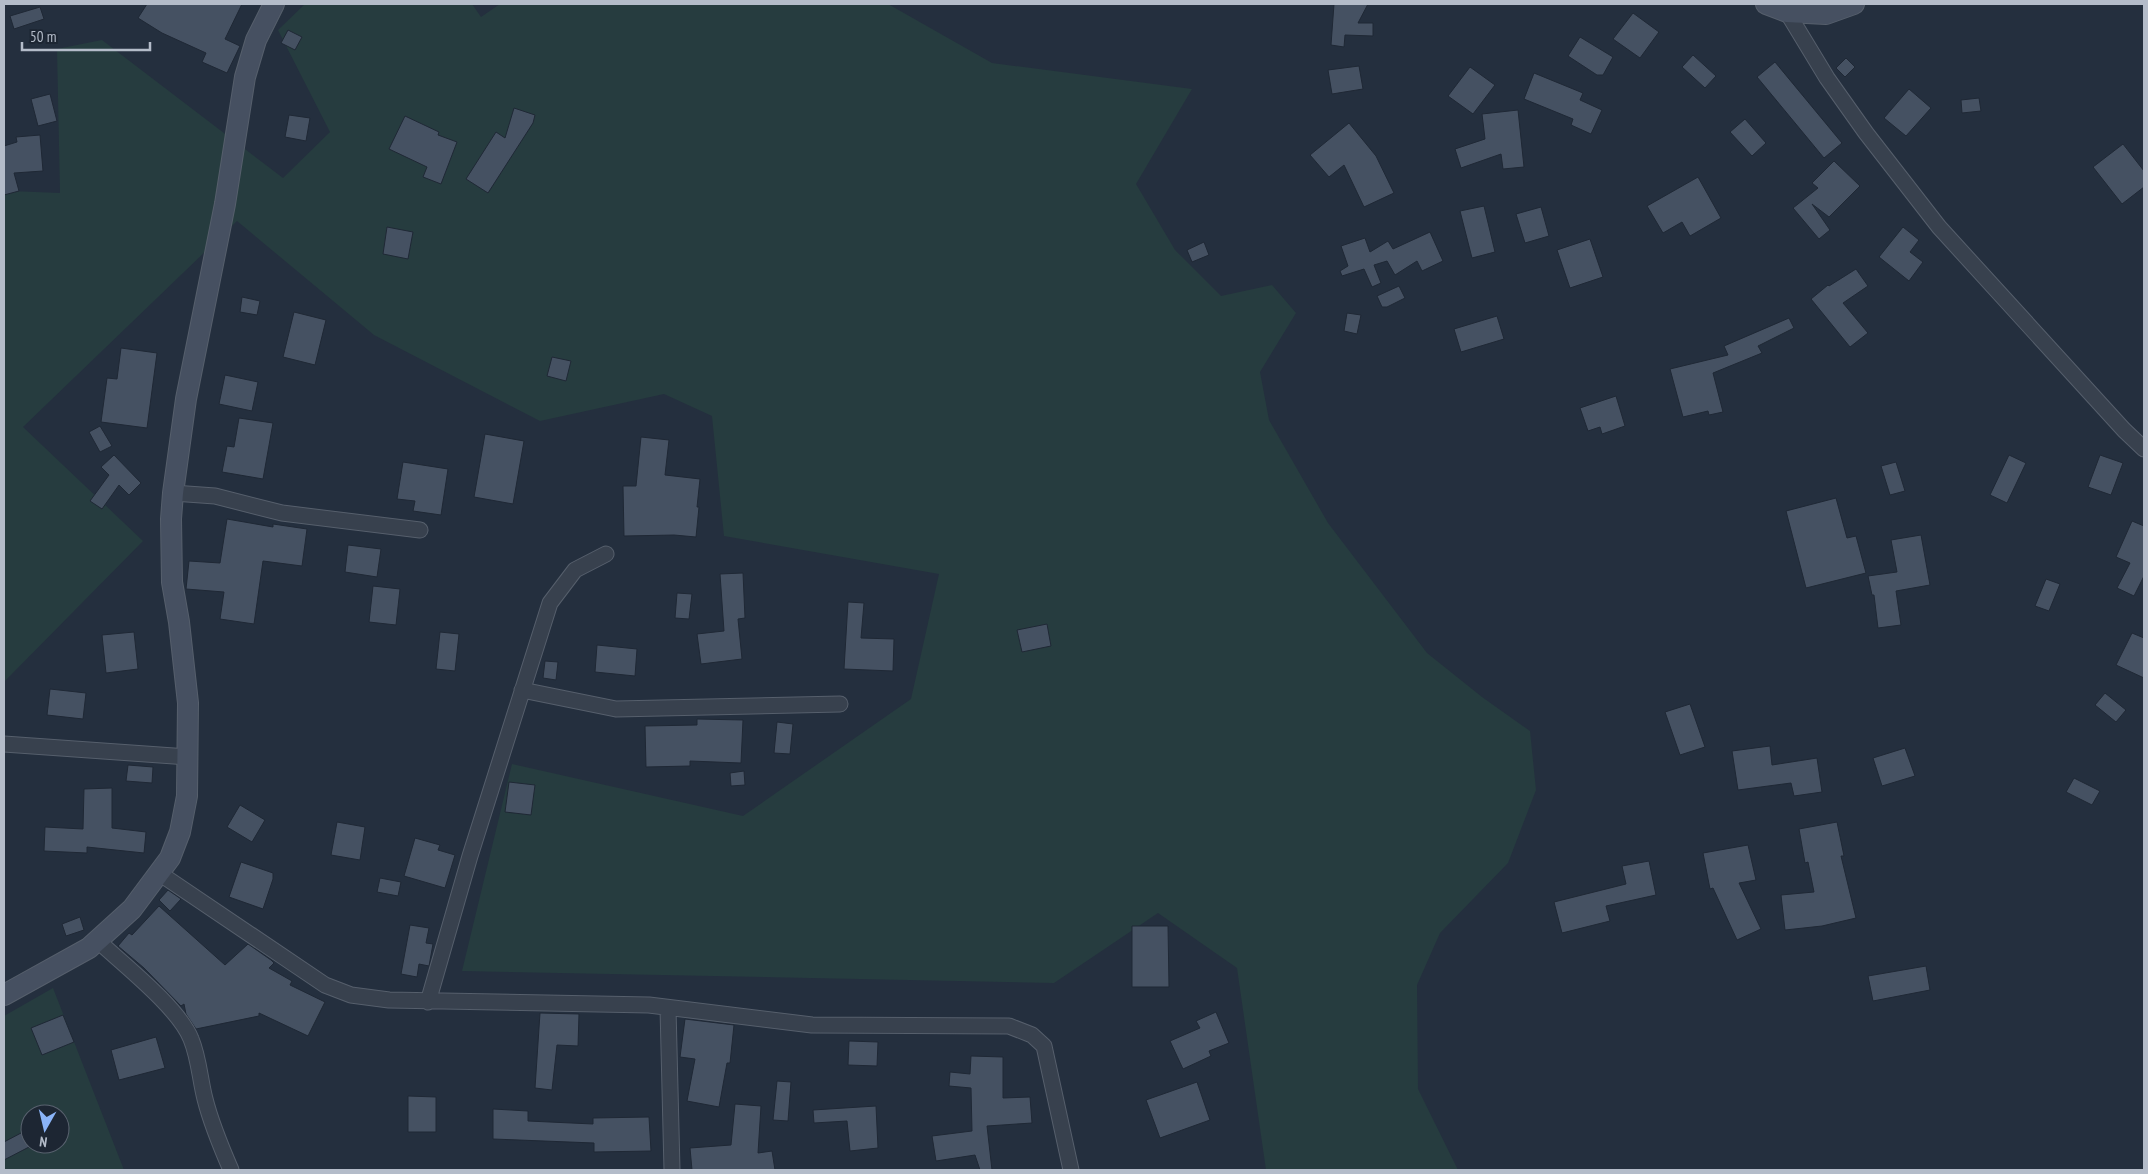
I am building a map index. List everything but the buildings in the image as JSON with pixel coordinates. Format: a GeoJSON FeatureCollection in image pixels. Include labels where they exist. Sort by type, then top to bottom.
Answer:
{"type":"FeatureCollection","features":[{"type":"Feature","properties":{"kind":"street"},"geometry":{"type":"LineString","coordinates":[[4,996],[89,948],[132,909],[170,858],[180,832],[187,796],[188,703],[179,622],[172,582],[171,519],[173,493],[186,399],[225,204],[245,77],[256,40],[274,4]]}},
{"type":"Feature","properties":{"kind":"street"},"geometry":{"type":"LineString","coordinates":[[1766,4],[1787,12],[1826,14],[1854,4]]}},
{"type":"Feature","properties":{"kind":"street"},"geometry":{"type":"LineString","coordinates":[[1787,12],[1828,78],[1866,133],[1939,227],[2124,430],[2144,449]]}},
{"type":"Feature","properties":{"kind":"street"},"geometry":{"type":"LineString","coordinates":[[173,493],[215,496],[282,513],[420,530]]}},
{"type":"Feature","properties":{"kind":"street"},"geometry":{"type":"LineString","coordinates":[[428,1002],[470,856],[550,603],[574,570],[606,554]]}},
{"type":"Feature","properties":{"kind":"street"},"geometry":{"type":"LineString","coordinates":[[522,690],[616,709],[840,704]]}},
{"type":"Feature","properties":{"kind":"street"},"geometry":{"type":"LineString","coordinates":[[4,744],[188,757]]}},
{"type":"Feature","properties":{"kind":"street"},"geometry":{"type":"LineString","coordinates":[[160,873],[325,985],[351,995],[389,1000],[428,1002],[606,1004],[668,1008],[812,1025],[1009,1026],[1032,1035],[1044,1046],[1072,1170]]}},
{"type":"Feature","properties":{"kind":"street"},"geometry":{"type":"LineString","coordinates":[[97,940],[170,1008],[192,1039],[205,1100],[220,1145],[231,1170]]}},
{"type":"Feature","properties":{"kind":"street"},"geometry":{"type":"LineString","coordinates":[[668,1008],[672,1170]]}},
{"type":"Feature","properties":{"kind":"green space"},"geometry":{"type":"Polygon","coordinates":[[[305,4],[472,4],[481,17],[500,4],[888,4],[992,63],[1192,89],[1136,184],[1175,250],[1221,296],[1272,285],[1296,313],[1260,372],[1269,420],[1328,523],[1427,653],[1482,697],[1530,731],[1536,790],[1508,863],[1440,933],[1417,985],[1418,1089],[1458,1170],[1266,1170],[1237,968],[1158,913],[1054,983],[462,971],[512,764],[743,816],[911,699],[939,574],[724,536],[712,416],[664,394],[540,421],[374,335],[237,221],[23,427],[143,541],[4,682],[4,154],[10,191],[60,193],[57,49],[102,40],[283,178],[330,132],[278,30],[305,4]]]}},
{"type":"Feature","properties":{"kind":"green space"},"geometry":{"type":"Polygon","coordinates":[[[53,988],[124,1170],[4,1170],[4,1016],[53,988]]]}}]}
